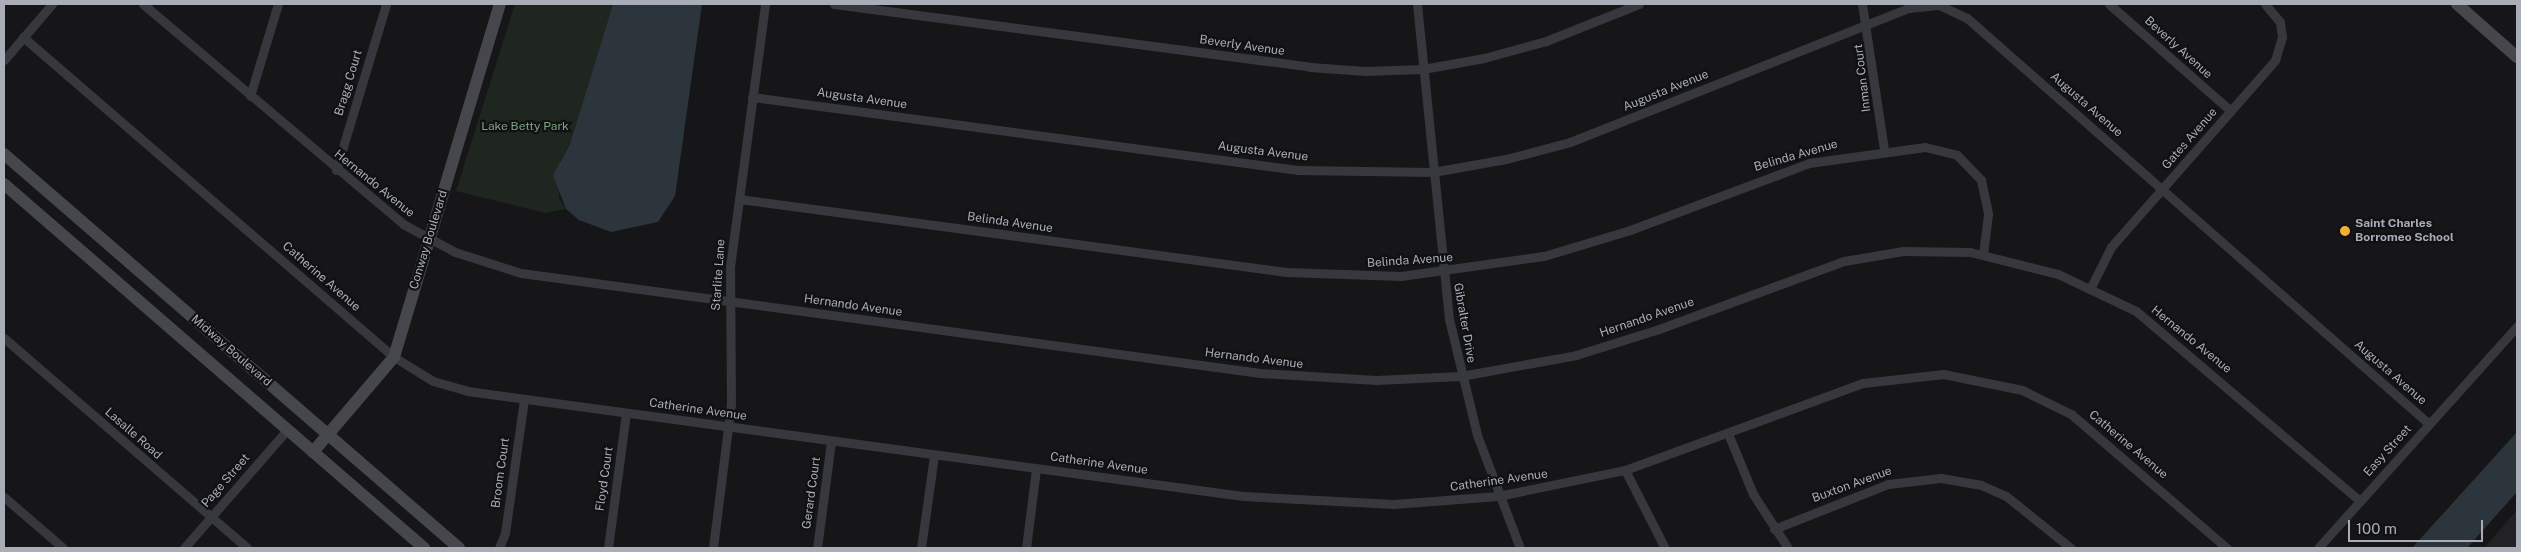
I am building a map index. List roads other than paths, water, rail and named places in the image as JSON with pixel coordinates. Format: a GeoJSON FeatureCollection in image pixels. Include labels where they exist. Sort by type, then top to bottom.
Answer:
{"type":"FeatureCollection","features":[{"type":"Feature","properties":{"kind":"street"},"geometry":{"type":"LineString","coordinates":[[4,60],[52,4]]}},
{"type":"Feature","properties":{"kind":"street","name":"Hernando Avenue"},"geometry":{"type":"LineString","coordinates":[[143,4],[336,170],[429,240],[522,273],[1289,376],[1376,380],[1460,376],[1547,361],[1618,343],[1844,260],[1903,251],[1983,254],[2091,287],[2136,311],[2176,340],[2360,501]]}},
{"type":"Feature","properties":{"kind":"street"},"geometry":{"type":"LineString","coordinates":[[250,96],[278,4]]}},
{"type":"Feature","properties":{"kind":"street","name":"Bragg Court"},"geometry":{"type":"LineString","coordinates":[[336,170],[386,4]]}},
{"type":"Feature","properties":{"kind":"street","name":"Conway Boulevard"},"geometry":{"type":"LineString","coordinates":[[313,452],[394,357],[500,4]]}},
{"type":"Feature","properties":{"kind":"street","name":"Starlite Lane"},"geometry":{"type":"LineString","coordinates":[[713,548],[729,427],[732,381],[728,302],[739,199],[765,4]]}},
{"type":"Feature","properties":{"kind":"street","name":"Beverly Avenue"},"geometry":{"type":"LineString","coordinates":[[834,4],[1310,68],[1423,69],[1520,49],[1639,4]]}},
{"type":"Feature","properties":{"kind":"street","name":"Gibralter Drive"},"geometry":{"type":"LineString","coordinates":[[1417,4],[1443,274],[1460,376],[1498,496],[1520,548]]}},
{"type":"Feature","properties":{"kind":"street","name":"Inman Court"},"geometry":{"type":"LineString","coordinates":[[1862,4],[1869,24],[1884,150]]}},
{"type":"Feature","properties":{"kind":"street","name":"Augusta Avenue"},"geometry":{"type":"LineString","coordinates":[[752,97],[1298,170],[1433,172],[1506,159],[1570,142],[1919,5],[1938,4],[1958,12],[2429,424]]}},
{"type":"Feature","properties":{"kind":"street","name":"Beverly Avenue"},"geometry":{"type":"LineString","coordinates":[[2109,4],[2231,111]]}},
{"type":"Feature","properties":{"kind":"street","name":"Gates Avenue"},"geometry":{"type":"LineString","coordinates":[[2091,287],[2111,247],[2231,111],[2281,49],[2280,22],[2265,4]]}},
{"type":"Feature","properties":{"kind":"street"},"geometry":{"type":"LineString","coordinates":[[2457,4],[2517,57]]}},
{"type":"Feature","properties":{"kind":"street","name":"Catherine Avenue"},"geometry":{"type":"LineString","coordinates":[[23,37],[394,357],[446,385],[524,400],[1036,469],[1310,502],[1394,504],[1498,496],[1625,470],[1729,436],[1842,390],[1889,378],[1943,374],[1997,382],[2043,399],[2082,422],[2226,548]]}},
{"type":"Feature","properties":{"kind":"street","name":"Belinda Avenue"},"geometry":{"type":"LineString","coordinates":[[739,199],[1286,272],[1363,277],[1443,274],[1569,250],[1785,170],[1884,150],[1942,148],[1970,165],[1987,197],[1983,254]]}},
{"type":"Feature","properties":{"kind":"street","name":"Midway Boulevard"},"geometry":{"type":"LineString","coordinates":[[4,154],[459,548]]}},
{"type":"Feature","properties":{"kind":"street","name":"Midway Boulevard"},"geometry":{"type":"LineString","coordinates":[[4,184],[424,548]]}},
{"type":"Feature","properties":{"kind":"street","name":"Easy Street"},"geometry":{"type":"LineString","coordinates":[[2318,548],[2517,326]]}},
{"type":"Feature","properties":{"kind":"street","name":"Lasalle Road"},"geometry":{"type":"LineString","coordinates":[[4,338],[246,548]]}},
{"type":"Feature","properties":{"kind":"street","name":"Broom Court"},"geometry":{"type":"LineString","coordinates":[[499,548],[506,533],[524,400]]}},
{"type":"Feature","properties":{"kind":"street","name":"Floyd Court"},"geometry":{"type":"LineString","coordinates":[[608,548],[626,414]]}},
{"type":"Feature","properties":{"kind":"street","name":"Page Street"},"geometry":{"type":"LineString","coordinates":[[184,548],[287,430]]}},
{"type":"Feature","properties":{"kind":"street"},"geometry":{"type":"LineString","coordinates":[[1729,436],[1753,494],[1788,548]]}},
{"type":"Feature","properties":{"kind":"street","name":"Gerard Court"},"geometry":{"type":"LineString","coordinates":[[817,548],[831,441]]}},
{"type":"Feature","properties":{"kind":"street"},"geometry":{"type":"LineString","coordinates":[[921,548],[934,455]]}},
{"type":"Feature","properties":{"kind":"street"},"geometry":{"type":"LineString","coordinates":[[1026,548],[1036,469]]}},
{"type":"Feature","properties":{"kind":"street"},"geometry":{"type":"LineString","coordinates":[[1625,470],[1665,548]]}},
{"type":"Feature","properties":{"kind":"street","name":"Buxton Avenue"},"geometry":{"type":"LineString","coordinates":[[1774,529],[1888,484],[1942,478],[1981,485],[2006,496],[2071,548]]}},
{"type":"Feature","properties":{"kind":"street"},"geometry":{"type":"LineString","coordinates":[[4,497],[63,548]]}},
{"type":"Feature","properties":{"kind":"place","name":"Saint Charles Borromeo School"},"geometry":{"type":"Point","coordinates":[2345,231]}},
{"type":"Feature","properties":{"kind":"park label","name":"Lake Betty Park"},"geometry":{"type":"Point","coordinates":[525,127]}}]}
